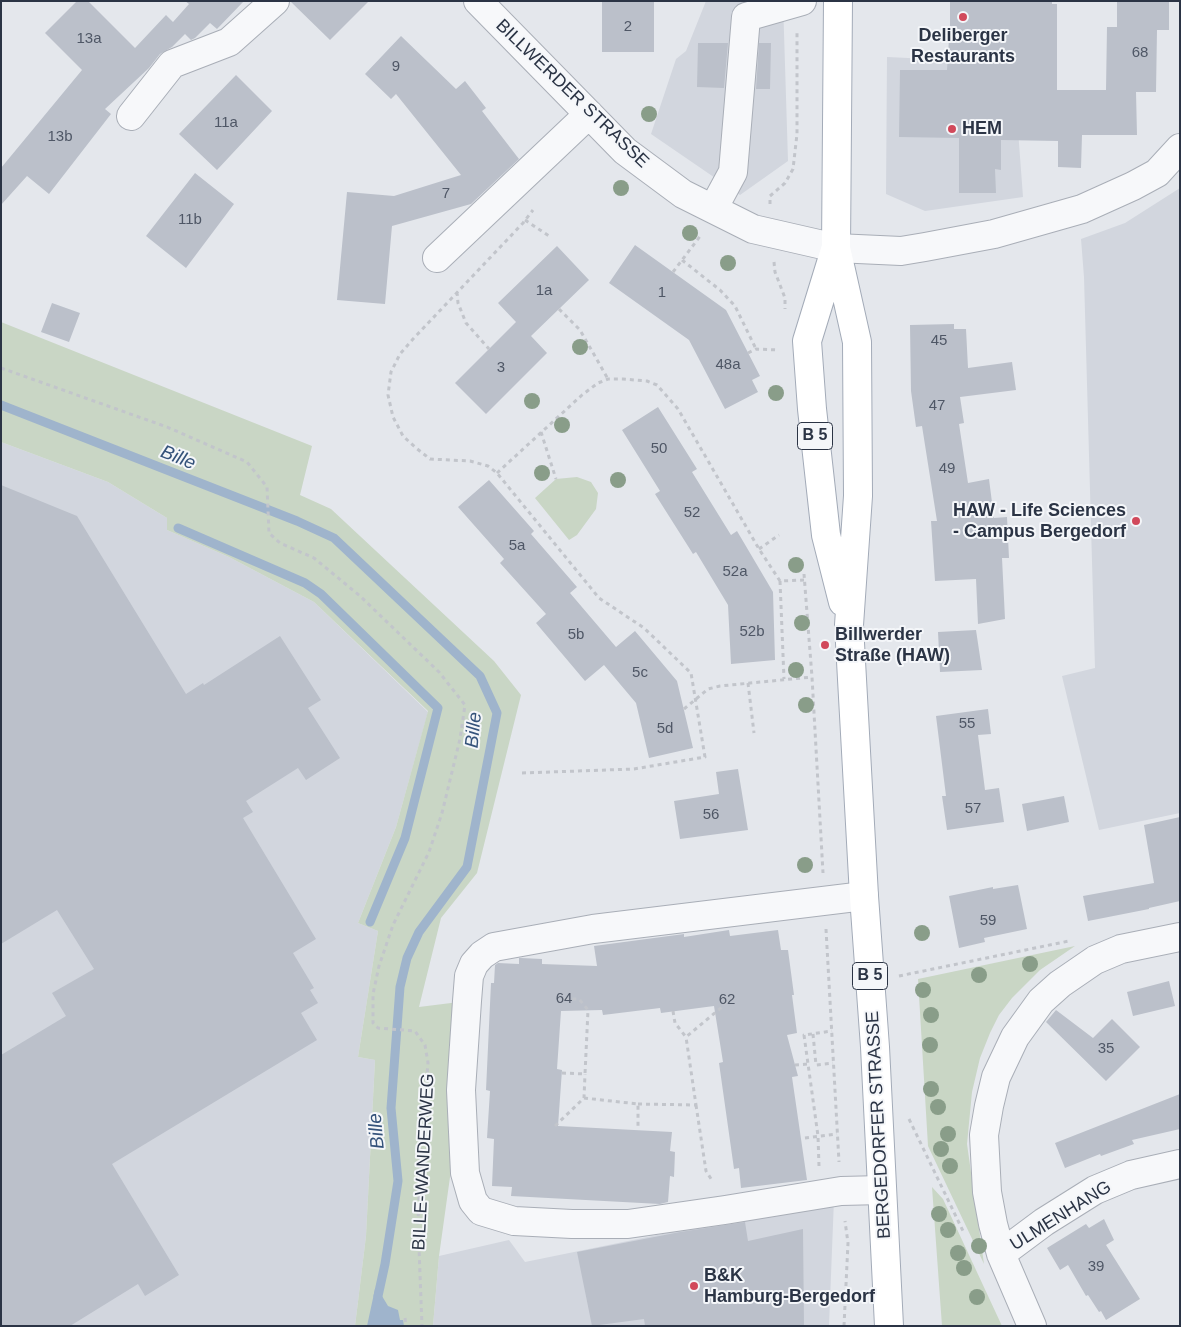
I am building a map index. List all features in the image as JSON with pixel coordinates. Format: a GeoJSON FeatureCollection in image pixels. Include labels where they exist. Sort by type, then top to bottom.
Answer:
{"type":"FeatureCollection","features":[{"type":"Feature","properties":{"kind":"main road","name":"BERGEDORFER STRASSE"},"geometry":{"type":"LineString","coordinates":[[838,1],[836,248],[856,342],[858,496],[849,626],[864,896],[871,982],[889,1326]]}},
{"type":"Feature","properties":{"kind":"main road","name":"BERGEDORFER STRASSE"},"geometry":{"type":"LineString","coordinates":[[836,248],[807,341],[812,409],[826,535],[849,626]]}},
{"type":"Feature","properties":{"kind":"street"},"geometry":{"type":"LineString","coordinates":[[131,116],[172,64],[229,42],[275,1]]}},
{"type":"Feature","properties":{"kind":"street","name":"BILLWERDER STRASSE"},"geometry":{"type":"LineString","coordinates":[[478,1],[626,151],[652,173],[683,194],[753,229],[836,248],[901,251],[994,234],[1074,211],[1133,186],[1157,173],[1180,148]]}},
{"type":"Feature","properties":{"kind":"street"},"geometry":{"type":"LineString","coordinates":[[716,210],[733,172],[746,17],[800,2]]}},
{"type":"Feature","properties":{"kind":"street"},"geometry":{"type":"LineString","coordinates":[[437,258],[589,114]]}},
{"type":"Feature","properties":{"kind":"street"},"geometry":{"type":"LineString","coordinates":[[864,896],[593,929],[494,947],[482,955],[474,964],[470,976],[461,1090],[465,1173],[473,1201],[481,1210],[514,1221],[572,1224],[628,1224],[841,1191],[882,1190]]}},
{"type":"Feature","properties":{"kind":"street"},"geometry":{"type":"LineString","coordinates":[[1032,1326],[1001,1254],[987,1192],[984,1136],[996,1077],[1015,1037],[1041,1001],[1060,984],[1090,964],[1121,949],[1180,937]]}},
{"type":"Feature","properties":{"kind":"street","name":"ULMENHANG"},"geometry":{"type":"LineString","coordinates":[[1001,1254],[1044,1222],[1096,1190],[1131,1175],[1180,1164]]}},
{"type":"Feature","properties":{"kind":"path"},"geometry":{"type":"LineString","coordinates":[[785,315],[785,298],[775,272],[770,196],[785,183],[793,169],[798,134],[800,2]]}},
{"type":"Feature","properties":{"kind":"path"},"geometry":{"type":"LineString","coordinates":[[522,773],[634,769],[705,757],[691,673],[644,628],[598,598],[497,472],[488,466],[470,461],[430,459],[403,436],[393,417],[388,395],[391,372],[400,354],[525,220],[538,203]]}},
{"type":"Feature","properties":{"kind":"path"},"geometry":{"type":"LineString","coordinates":[[673,272],[716,210]]}},
{"type":"Feature","properties":{"kind":"path"},"geometry":{"type":"LineString","coordinates":[[525,220],[549,236]]}},
{"type":"Feature","properties":{"kind":"path"},"geometry":{"type":"LineString","coordinates":[[682,260],[720,290],[734,306],[756,349]]}},
{"type":"Feature","properties":{"kind":"path"},"geometry":{"type":"LineString","coordinates":[[457,291],[458,303],[466,323],[489,349]]}},
{"type":"Feature","properties":{"kind":"path"},"geometry":{"type":"LineString","coordinates":[[560,309],[580,330],[608,379]]}},
{"type":"Feature","properties":{"kind":"path"},"geometry":{"type":"LineString","coordinates":[[748,353],[756,349],[786,350]]}},
{"type":"Feature","properties":{"kind":"path","name":"BILLE-WANDERWEG"},"geometry":{"type":"LineString","coordinates":[[1,368],[167,427],[247,462],[267,487],[269,533],[280,543],[314,558],[360,596],[438,672],[465,705],[460,739],[442,813],[429,852],[393,925],[379,966],[373,994],[373,1023],[378,1028],[414,1031],[425,1045],[428,1063],[428,1082],[421,1145],[418,1222],[422,1326]]}},
{"type":"Feature","properties":{"kind":"path"},"geometry":{"type":"LineString","coordinates":[[497,472],[582,395],[598,383],[608,379],[657,384],[678,409],[759,550],[780,581],[784,679]]}},
{"type":"Feature","properties":{"kind":"path"},"geometry":{"type":"LineString","coordinates":[[541,432],[556,480]]}},
{"type":"Feature","properties":{"kind":"path"},"geometry":{"type":"LineString","coordinates":[[759,550],[779,535]]}},
{"type":"Feature","properties":{"kind":"path"},"geometry":{"type":"LineString","coordinates":[[804,571],[812,676],[841,1191],[848,1243],[844,1326]]}},
{"type":"Feature","properties":{"kind":"path"},"geometry":{"type":"LineString","coordinates":[[780,581],[804,580]]}},
{"type":"Feature","properties":{"kind":"path"},"geometry":{"type":"LineString","coordinates":[[684,709],[708,689],[812,676]]}},
{"type":"Feature","properties":{"kind":"path"},"geometry":{"type":"LineString","coordinates":[[748,683],[754,733]]}},
{"type":"Feature","properties":{"kind":"path"},"geometry":{"type":"LineString","coordinates":[[871,982],[1070,941]]}},
{"type":"Feature","properties":{"kind":"path"},"geometry":{"type":"LineString","coordinates":[[555,1126],[584,1098],[588,1010],[579,999],[564,999]]}},
{"type":"Feature","properties":{"kind":"path"},"geometry":{"type":"LineString","coordinates":[[686,1037],[722,1007],[727,1000]]}},
{"type":"Feature","properties":{"kind":"path"},"geometry":{"type":"LineString","coordinates":[[673,1011],[675,1024],[686,1037],[706,1171],[715,1186]]}},
{"type":"Feature","properties":{"kind":"path"},"geometry":{"type":"LineString","coordinates":[[820,1170],[818,1136],[804,1035],[832,1031]]}},
{"type":"Feature","properties":{"kind":"path"},"geometry":{"type":"LineString","coordinates":[[813,1034],[816,1065],[833,1063]]}},
{"type":"Feature","properties":{"kind":"path"},"geometry":{"type":"LineString","coordinates":[[795,1065],[808,1064]]}},
{"type":"Feature","properties":{"kind":"path"},"geometry":{"type":"LineString","coordinates":[[562,1073],[584,1074]]}},
{"type":"Feature","properties":{"kind":"path"},"geometry":{"type":"LineString","coordinates":[[584,1098],[638,1104],[696,1106]]}},
{"type":"Feature","properties":{"kind":"path"},"geometry":{"type":"LineString","coordinates":[[638,1104],[638,1127]]}},
{"type":"Feature","properties":{"kind":"path"},"geometry":{"type":"LineString","coordinates":[[909,1118],[964,1234]]}},
{"type":"Feature","properties":{"kind":"path"},"geometry":{"type":"LineString","coordinates":[[805,1138],[838,1134]]}},
{"type":"Feature","properties":{"kind":"path"},"geometry":{"type":"LineString","coordinates":[[405,1318],[406,1326]]}},
{"type":"Feature","properties":{"kind":"shaded area"},"geometry":{"type":"Polygon","coordinates":[[[706,1],[783,1],[788,161],[740,195],[651,134],[676,59],[686,51],[706,1]]]}},
{"type":"Feature","properties":{"kind":"shaded area","name":"HEM"},"geometry":{"type":"Polygon","coordinates":[[[887,57],[1013,63],[1023,197],[925,211],[886,194],[887,57]]]}},
{"type":"Feature","properties":{"kind":"shaded area","name":"HAW - Life Sciences - Campus Bergedorf"},"geometry":{"type":"Polygon","coordinates":[[[1180,188],[1180,813],[1099,830],[1062,676],[1095,668],[1084,277],[1081,239],[1125,223],[1180,188]]]}},
{"type":"Feature","properties":{"kind":"shaded area"},"geometry":{"type":"Polygon","coordinates":[[[1,442],[108,482],[167,518],[167,530],[229,557],[314,602],[428,712],[396,827],[358,923],[378,931],[358,1057],[375,1060],[366,1236],[355,1326],[1,1326],[1,442]]]}},
{"type":"Feature","properties":{"kind":"shaded area"},"geometry":{"type":"Polygon","coordinates":[[[834,1199],[829,1326],[433,1326],[439,1256],[509,1240],[525,1262],[834,1199]]]}},
{"type":"Feature","properties":{"kind":"green space"},"geometry":{"type":"Polygon","coordinates":[[[1,322],[312,446],[300,495],[331,509],[494,661],[521,695],[477,873],[441,918],[419,1007],[459,1002],[451,1170],[439,1256],[433,1326],[355,1326],[366,1236],[375,1060],[358,1057],[378,931],[358,923],[396,827],[428,711],[314,602],[229,557],[167,530],[167,518],[108,482],[1,442],[1,322]]]}},
{"type":"Feature","properties":{"kind":"green space"},"geometry":{"type":"Polygon","coordinates":[[[577,477],[591,482],[598,493],[596,509],[577,535],[569,540],[535,498],[556,479],[577,477]]]}},
{"type":"Feature","properties":{"kind":"green space"},"geometry":{"type":"Polygon","coordinates":[[[1075,946],[1040,970],[1012,998],[999,1015],[980,1058],[972,1092],[967,1144],[984,1264],[928,1146],[918,979],[1075,946]]]}},
{"type":"Feature","properties":{"kind":"green space"},"geometry":{"type":"Polygon","coordinates":[[[932,1187],[943,1199],[1002,1326],[942,1326],[932,1187]]]}},
{"type":"Feature","properties":{"kind":"water"},"geometry":{"type":"Polygon","coordinates":[[[380,1285],[382,1296],[388,1306],[398,1310],[400,1320],[403,1320],[404,1326],[367,1326],[375,1289],[380,1285]]]}},
{"type":"Feature","properties":{"kind":"building"},"geometry":{"type":"Polygon","coordinates":[[[77,1],[88,1],[135,48],[166,15],[173,22],[189,4],[185,1],[244,1],[217,29],[210,23],[195,38],[191,40],[185,34],[172,47],[160,54],[149,68],[105,109],[111,114],[49,194],[27,176],[1,205],[1,168],[82,70],[45,33],[77,1]]]}},
{"type":"Feature","properties":{"kind":"building"},"geometry":{"type":"Polygon","coordinates":[[[290,1],[369,1],[330,40],[290,1]]]}},
{"type":"Feature","properties":{"kind":"building"},"geometry":{"type":"Polygon","coordinates":[[[602,1],[654,1],[654,52],[602,52],[602,1]]]}},
{"type":"Feature","properties":{"kind":"building"},"geometry":{"type":"Polygon","coordinates":[[[950,1],[1052,1],[1052,4],[1057,4],[1057,90],[1106,90],[1107,27],[1117,27],[1117,1],[1169,1],[1169,30],[1157,30],[1156,92],[1136,92],[1137,135],[1082,135],[1081,168],[1058,167],[1058,141],[1001,140],[1001,170],[995,169],[996,193],[959,193],[959,138],[899,137],[900,70],[947,70],[950,38],[950,1]]]}},
{"type":"Feature","properties":{"kind":"building"},"geometry":{"type":"Polygon","coordinates":[[[401,36],[456,89],[465,81],[486,108],[482,111],[519,159],[471,204],[392,226],[385,304],[337,300],[347,192],[394,196],[461,175],[396,94],[391,99],[365,74],[401,36]]]}},
{"type":"Feature","properties":{"kind":"building"},"geometry":{"type":"Polygon","coordinates":[[[698,43],[728,43],[724,88],[697,87],[698,43]]]}},
{"type":"Feature","properties":{"kind":"building"},"geometry":{"type":"Polygon","coordinates":[[[759,43],[771,43],[770,89],[756,89],[759,43]]]}},
{"type":"Feature","properties":{"kind":"building"},"geometry":{"type":"Polygon","coordinates":[[[236,75],[272,111],[217,170],[179,134],[236,75]]]}},
{"type":"Feature","properties":{"kind":"building"},"geometry":{"type":"Polygon","coordinates":[[[195,173],[234,204],[186,268],[146,236],[195,173]]]}},
{"type":"Feature","properties":{"kind":"building"},"geometry":{"type":"Polygon","coordinates":[[[635,245],[726,310],[760,376],[752,380],[758,392],[725,409],[689,340],[609,283],[635,245]]]}},
{"type":"Feature","properties":{"kind":"building"},"geometry":{"type":"Polygon","coordinates":[[[557,246],[589,280],[531,336],[547,353],[486,414],[455,383],[516,322],[498,303],[557,246]]]}},
{"type":"Feature","properties":{"kind":"building"},"geometry":{"type":"Polygon","coordinates":[[[52,303],[80,313],[69,342],[41,332],[52,303]]]}},
{"type":"Feature","properties":{"kind":"building"},"geometry":{"type":"Polygon","coordinates":[[[954,324],[954,329],[966,329],[968,368],[1012,362],[1016,390],[960,397],[964,423],[959,424],[968,483],[989,479],[994,518],[1007,517],[1009,558],[1002,558],[1005,619],[978,624],[976,579],[935,581],[931,521],[937,521],[922,426],[916,427],[911,391],[910,325],[954,324]]]}},
{"type":"Feature","properties":{"kind":"building"},"geometry":{"type":"Polygon","coordinates":[[[658,407],[697,469],[692,472],[731,535],[737,531],[773,592],[775,660],[731,664],[728,605],[696,552],[693,554],[655,494],[660,491],[622,430],[658,407]]]}},
{"type":"Feature","properties":{"kind":"building"},"geometry":{"type":"Polygon","coordinates":[[[489,480],[534,531],[531,534],[577,587],[570,593],[616,647],[635,631],[677,681],[693,748],[649,758],[636,703],[604,665],[585,681],[536,623],[546,614],[500,563],[504,559],[458,507],[489,480]]]}},
{"type":"Feature","properties":{"kind":"building"},"geometry":{"type":"Polygon","coordinates":[[[1,485],[77,516],[186,694],[203,683],[204,685],[280,636],[321,700],[308,708],[340,758],[306,780],[298,768],[246,801],[253,812],[243,818],[316,939],[293,953],[314,988],[310,990],[318,1003],[301,1013],[317,1040],[112,1164],[179,1275],[145,1296],[138,1284],[70,1326],[1,1326],[1,1055],[66,1016],[52,993],[94,969],[57,910],[1,944],[1,485]]]}},
{"type":"Feature","properties":{"kind":"building"},"geometry":{"type":"Polygon","coordinates":[[[976,630],[982,670],[940,672],[938,632],[976,630]]]}},
{"type":"Feature","properties":{"kind":"building"},"geometry":{"type":"Polygon","coordinates":[[[988,709],[991,734],[978,735],[985,790],[999,788],[1004,822],[947,830],[942,796],[946,796],[936,716],[988,709]]]}},
{"type":"Feature","properties":{"kind":"building"},"geometry":{"type":"Polygon","coordinates":[[[738,769],[748,830],[680,839],[674,801],[719,794],[716,772],[738,769]]]}},
{"type":"Feature","properties":{"kind":"building"},"geometry":{"type":"Polygon","coordinates":[[[1064,796],[1069,822],[1027,831],[1022,804],[1064,796]]]}},
{"type":"Feature","properties":{"kind":"building"},"geometry":{"type":"Polygon","coordinates":[[[1180,817],[1180,901],[1088,921],[1083,896],[1154,883],[1144,825],[1180,817]]]}},
{"type":"Feature","properties":{"kind":"building"},"geometry":{"type":"Polygon","coordinates":[[[1018,885],[1027,929],[984,938],[985,942],[959,948],[949,896],[993,887],[993,889],[1018,885]]]}},
{"type":"Feature","properties":{"kind":"building"},"geometry":{"type":"Polygon","coordinates":[[[729,930],[730,936],[778,930],[781,950],[788,950],[797,1033],[787,1035],[798,1076],[792,1077],[807,1180],[741,1188],[739,1168],[734,1169],[719,1063],[723,1062],[714,1006],[661,1013],[660,1008],[603,1015],[602,1010],[561,1011],[557,1069],[562,1070],[558,1126],[672,1132],[670,1151],[675,1152],[674,1177],[670,1176],[668,1202],[660,1204],[511,1196],[512,1187],[492,1186],[494,1139],[487,1138],[490,1091],[486,1090],[491,983],[494,983],[495,965],[498,963],[519,964],[519,958],[521,958],[542,959],[542,964],[597,966],[594,946],[684,934],[684,937],[729,930]]]}},
{"type":"Feature","properties":{"kind":"building"},"geometry":{"type":"Polygon","coordinates":[[[1169,981],[1175,1006],[1133,1016],[1127,992],[1169,981]]]}},
{"type":"Feature","properties":{"kind":"building"},"geometry":{"type":"Polygon","coordinates":[[[1056,1010],[1093,1038],[1112,1019],[1140,1047],[1106,1081],[1046,1022],[1056,1010]]]}},
{"type":"Feature","properties":{"kind":"building"},"geometry":{"type":"Polygon","coordinates":[[[1180,1094],[1180,1129],[1132,1140],[1134,1144],[1101,1156],[1100,1154],[1065,1168],[1055,1143],[1180,1094]]]}},
{"type":"Feature","properties":{"kind":"building"},"geometry":{"type":"Polygon","coordinates":[[[1104,1219],[1114,1240],[1106,1245],[1140,1299],[1106,1320],[1088,1295],[1086,1296],[1068,1265],[1060,1270],[1047,1248],[1086,1224],[1089,1228],[1104,1219]]]}},
{"type":"Feature","properties":{"kind":"building","name":"B&K Hamburg-Bergedorf"},"geometry":{"type":"Polygon","coordinates":[[[745,1222],[748,1241],[803,1229],[804,1326],[645,1326],[644,1319],[592,1326],[577,1252],[680,1232],[745,1222]]]}},
{"type":"Feature","properties":{"kind":"waterway","name":"Bille"},"geometry":{"type":"LineString","coordinates":[[1,405],[297,521],[334,538],[480,676],[497,713],[467,867],[419,932],[407,958],[400,987],[391,1108],[398,1181],[378,1296]]}},
{"type":"Feature","properties":{"kind":"waterway"},"geometry":{"type":"LineString","coordinates":[[178,528],[305,583],[321,594],[438,708],[405,838],[370,922]]}},
{"type":"Feature","properties":{"kind":"place","name":"Deliberger Restaurants"},"geometry":{"type":"Point","coordinates":[963,17]}},
{"type":"Feature","properties":{"kind":"place","name":"HEM"},"geometry":{"type":"Point","coordinates":[952,129]}},
{"type":"Feature","properties":{"kind":"place","name":"HAW - Life Sciences - Campus Bergedorf"},"geometry":{"type":"Point","coordinates":[1136,521]}},
{"type":"Feature","properties":{"kind":"place","name":"Billwerder Straße (HAW)"},"geometry":{"type":"Point","coordinates":[825,645]}},
{"type":"Feature","properties":{"kind":"place","name":"B&K Hamburg-Bergedorf"},"geometry":{"type":"Point","coordinates":[694,1286]}}]}
